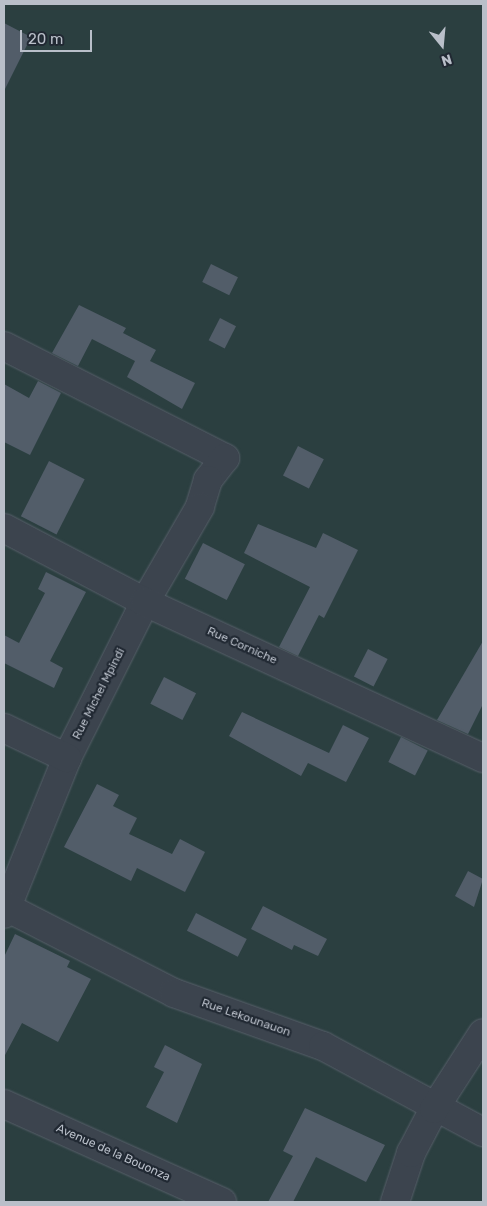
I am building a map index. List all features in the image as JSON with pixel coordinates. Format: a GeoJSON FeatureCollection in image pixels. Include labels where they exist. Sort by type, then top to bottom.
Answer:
{"type":"FeatureCollection","features":[{"type":"Feature","properties":{"kind":"street","name":"Rue Michel Mpindi"},"geometry":{"type":"LineString","coordinates":[[4,346],[225,458],[208,480],[200,507],[145,602],[67,758],[4,910]]}},
{"type":"Feature","properties":{"kind":"street","name":"Rue Corniche"},"geometry":{"type":"LineString","coordinates":[[4,528],[145,602],[483,758]]}},
{"type":"Feature","properties":{"kind":"street"},"geometry":{"type":"LineString","coordinates":[[4,728],[67,758]]}},
{"type":"Feature","properties":{"kind":"street","name":"Rue Lekounauon"},"geometry":{"type":"LineString","coordinates":[[4,910],[174,993],[323,1046],[434,1109],[483,1132]]}},
{"type":"Feature","properties":{"kind":"street"},"geometry":{"type":"LineString","coordinates":[[395,1202],[411,1153],[434,1109],[483,1034]]}},
{"type":"Feature","properties":{"kind":"street","name":"Avenue de la Bouonza"},"geometry":{"type":"LineString","coordinates":[[4,1104],[222,1202]]}},
{"type":"Feature","properties":{"kind":"green space"},"geometry":{"type":"Polygon","coordinates":[[[4,4],[483,4],[483,1202],[4,1202],[4,4]]]}},
{"type":"Feature","properties":{"kind":"building"},"geometry":{"type":"Polygon","coordinates":[[[4,23],[31,37],[4,91],[4,23]]]}},
{"type":"Feature","properties":{"kind":"building"},"geometry":{"type":"Polygon","coordinates":[[[211,264],[238,277],[229,295],[202,282],[211,264]]]}},
{"type":"Feature","properties":{"kind":"building"},"geometry":{"type":"Polygon","coordinates":[[[79,305],[126,328],[123,333],[156,350],[150,361],[195,383],[182,409],[127,377],[135,361],[92,339],[78,366],[52,353],[79,305]]]}},
{"type":"Feature","properties":{"kind":"building"},"geometry":{"type":"Polygon","coordinates":[[[220,318],[236,326],[225,348],[209,340],[220,318]]]}},
{"type":"Feature","properties":{"kind":"building"},"geometry":{"type":"Polygon","coordinates":[[[38,381],[61,393],[30,455],[4,442],[4,384],[29,398],[38,381]]]}},
{"type":"Feature","properties":{"kind":"building"},"geometry":{"type":"Polygon","coordinates":[[[298,446],[324,459],[309,489],[283,475],[298,446]]]}},
{"type":"Feature","properties":{"kind":"building"},"geometry":{"type":"Polygon","coordinates":[[[49,461],[85,479],[56,534],[21,516],[49,461]]]}},
{"type":"Feature","properties":{"kind":"building"},"geometry":{"type":"Polygon","coordinates":[[[258,524],[316,548],[323,533],[358,550],[324,618],[319,615],[298,656],[279,647],[310,587],[244,553],[258,524]]]}},
{"type":"Feature","properties":{"kind":"building"},"geometry":{"type":"Polygon","coordinates":[[[203,543],[245,564],[227,600],[185,579],[203,543]]]}},
{"type":"Feature","properties":{"kind":"building"},"geometry":{"type":"Polygon","coordinates":[[[46,572],[86,592],[50,661],[63,668],[54,688],[4,663],[4,635],[19,643],[45,593],[38,589],[46,572]]]}},
{"type":"Feature","properties":{"kind":"building"},"geometry":{"type":"Polygon","coordinates":[[[483,641],[483,704],[468,734],[437,720],[483,641]]]}},
{"type":"Feature","properties":{"kind":"building"},"geometry":{"type":"Polygon","coordinates":[[[368,649],[388,659],[374,687],[354,677],[368,649]]]}},
{"type":"Feature","properties":{"kind":"building"},"geometry":{"type":"Polygon","coordinates":[[[164,677],[196,693],[182,720],[150,704],[164,677]]]}},
{"type":"Feature","properties":{"kind":"building"},"geometry":{"type":"Polygon","coordinates":[[[242,712],[329,753],[343,725],[369,738],[346,782],[308,763],[301,776],[229,736],[242,712]]]}},
{"type":"Feature","properties":{"kind":"building"},"geometry":{"type":"Polygon","coordinates":[[[401,737],[428,751],[415,776],[388,762],[401,737]]]}},
{"type":"Feature","properties":{"kind":"building"},"geometry":{"type":"Polygon","coordinates":[[[97,784],[119,795],[113,806],[137,818],[129,834],[172,854],[180,839],[205,852],[185,892],[137,868],[131,881],[64,847],[97,784]]]}},
{"type":"Feature","properties":{"kind":"building"},"geometry":{"type":"Polygon","coordinates":[[[468,871],[483,879],[474,907],[455,896],[468,871]]]}},
{"type":"Feature","properties":{"kind":"building"},"geometry":{"type":"Polygon","coordinates":[[[263,906],[327,939],[318,956],[294,945],[292,950],[251,929],[263,906]]]}},
{"type":"Feature","properties":{"kind":"building"},"geometry":{"type":"Polygon","coordinates":[[[196,913],[247,939],[238,957],[187,931],[196,913]]]}},
{"type":"Feature","properties":{"kind":"building"},"geometry":{"type":"Polygon","coordinates":[[[15,934],[70,961],[67,967],[91,979],[58,1042],[22,1023],[4,1057],[4,957],[15,934]]]}},
{"type":"Feature","properties":{"kind":"building"},"geometry":{"type":"Polygon","coordinates":[[[165,1045],[202,1064],[177,1123],[146,1107],[164,1072],[154,1067],[165,1045]]]}},
{"type":"Feature","properties":{"kind":"building"},"geometry":{"type":"Polygon","coordinates":[[[305,1108],[385,1145],[366,1182],[316,1157],[293,1202],[268,1202],[293,1156],[283,1151],[305,1108]]]}}]}
